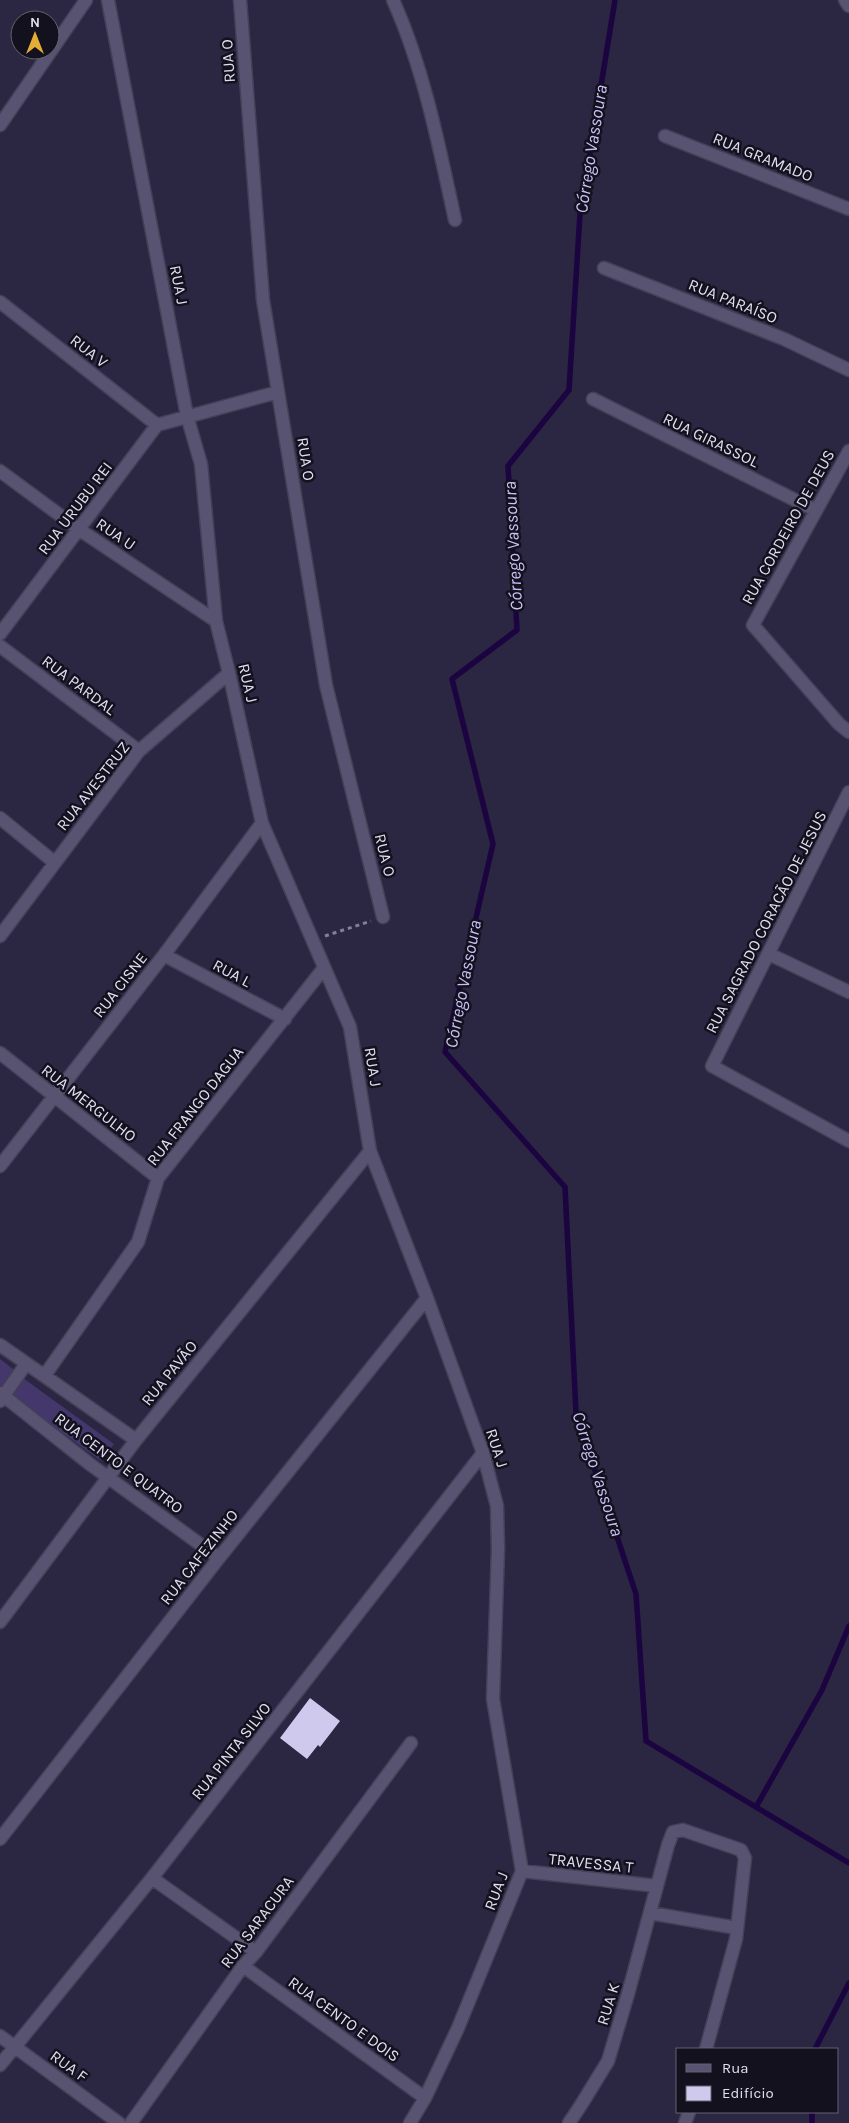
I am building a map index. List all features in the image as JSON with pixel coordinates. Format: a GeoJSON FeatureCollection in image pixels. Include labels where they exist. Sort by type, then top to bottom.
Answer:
{"type":"FeatureCollection","features":[{"type":"Feature","properties":{"kind":"street"},"geometry":{"type":"LineString","coordinates":[[0,125],[86,0]]}},
{"type":"Feature","properties":{"kind":"street","name":"RUA J"},"geometry":{"type":"LineString","coordinates":[[108,0],[187,416],[201,464],[216,621],[262,823],[350,1027],[370,1151],[427,1298],[483,1453],[497,1506],[498,1548],[493,1699],[522,1871],[458,2028],[425,2098],[410,2123]]}},
{"type":"Feature","properties":{"kind":"street","name":"RUA O"},"geometry":{"type":"LineString","coordinates":[[240,0],[263,300],[326,685],[383,916]]}},
{"type":"Feature","properties":{"kind":"street"},"geometry":{"type":"LineString","coordinates":[[393,0],[412,48],[438,142],[455,220]]}},
{"type":"Feature","properties":{"kind":"street"},"geometry":{"type":"LineString","coordinates":[[845,0],[849,6]]}},
{"type":"Feature","properties":{"kind":"street","name":"RUA GRAMADO"},"geometry":{"type":"LineString","coordinates":[[665,136],[849,209]]}},
{"type":"Feature","properties":{"kind":"street","name":"RUA PARAÍSO"},"geometry":{"type":"LineString","coordinates":[[604,268],[784,339],[849,370]]}},
{"type":"Feature","properties":{"kind":"street","name":"RUA V"},"geometry":{"type":"LineString","coordinates":[[0,302],[157,425]]}},
{"type":"Feature","properties":{"kind":"street"},"geometry":{"type":"LineString","coordinates":[[157,425],[278,392]]}},
{"type":"Feature","properties":{"kind":"street","name":"RUA GIRASSOL"},"geometry":{"type":"LineString","coordinates":[[593,399],[815,510]]}},
{"type":"Feature","properties":{"kind":"street","name":"RUA URUBU REI"},"geometry":{"type":"LineString","coordinates":[[0,634],[157,425]]}},
{"type":"Feature","properties":{"kind":"street","name":"RUA CORDEIRO DE DEUS"},"geometry":{"type":"LineString","coordinates":[[849,451],[753,625],[849,732]]}},
{"type":"Feature","properties":{"kind":"street","name":"RUA U"},"geometry":{"type":"LineString","coordinates":[[0,472],[80,530],[216,621]]}},
{"type":"Feature","properties":{"kind":"street","name":"RUA PARDAL"},"geometry":{"type":"LineString","coordinates":[[0,646],[139,751]]}},
{"type":"Feature","properties":{"kind":"street","name":"RUA AVESTRUZ"},"geometry":{"type":"LineString","coordinates":[[0,936],[139,751],[229,673]]}},
{"type":"Feature","properties":{"kind":"street","name":"RUA SAGRADO CORACÃO DE JESUS"},"geometry":{"type":"LineString","coordinates":[[849,792],[770,954],[712,1066],[849,1141]]}},
{"type":"Feature","properties":{"kind":"street"},"geometry":{"type":"LineString","coordinates":[[0,818],[54,862]]}},
{"type":"Feature","properties":{"kind":"street","name":"RUA CISNE"},"geometry":{"type":"LineString","coordinates":[[0,1166],[164,956],[262,823]]}},
{"type":"Feature","properties":{"kind":"street"},"geometry":{"type":"LineString","coordinates":[[770,954],[849,992]]}},
{"type":"Feature","properties":{"kind":"street","name":"RUA L"},"geometry":{"type":"LineString","coordinates":[[164,956],[285,1019]]}},
{"type":"Feature","properties":{"kind":"street","name":"RUA FRANGO DAGUA"},"geometry":{"type":"LineString","coordinates":[[45,1375],[138,1242],[158,1178],[324,968]]}},
{"type":"Feature","properties":{"kind":"street","name":"RUA MERGULHO"},"geometry":{"type":"LineString","coordinates":[[0,1053],[158,1178]]}},
{"type":"Feature","properties":{"kind":"street","name":"RUA PAVÃO"},"geometry":{"type":"LineString","coordinates":[[0,1622],[136,1440],[370,1151]]}},
{"type":"Feature","properties":{"kind":"street","name":"RUA CAFEZINHO"},"geometry":{"type":"LineString","coordinates":[[0,1839],[219,1558],[427,1298]]}},
{"type":"Feature","properties":{"kind":"street","name":"RUA CENTO E QUATRO"},"geometry":{"type":"LineString","coordinates":[[0,1345],[136,1440]]}},
{"type":"Feature","properties":{"kind":"street"},"geometry":{"type":"LineString","coordinates":[[1,1397],[26,1364]]}},
{"type":"Feature","properties":{"kind":"street","name":"RUA CENTO E QUATRO"},"geometry":{"type":"LineString","coordinates":[[1,1397],[219,1558]]}},
{"type":"Feature","properties":{"kind":"street","name":"RUA PINTA SILVO"},"geometry":{"type":"LineString","coordinates":[[0,2065],[152,1878],[483,1453]]}},
{"type":"Feature","properties":{"kind":"street","name":"RUA SARACURA"},"geometry":{"type":"LineString","coordinates":[[131,2123],[243,1966],[256,1952],[411,1743]]}},
{"type":"Feature","properties":{"kind":"street","name":"RUA K"},"geometry":{"type":"LineString","coordinates":[[569,2123],[608,2061],[673,1832],[683,1830],[741,1850],[745,1858],[737,1928]]}},
{"type":"Feature","properties":{"kind":"street","name":"TRAVESSA T"},"geometry":{"type":"LineString","coordinates":[[522,1871],[657,1886]]}},
{"type":"Feature","properties":{"kind":"street"},"geometry":{"type":"LineString","coordinates":[[152,1878],[256,1952]]}},
{"type":"Feature","properties":{"kind":"street"},"geometry":{"type":"LineString","coordinates":[[650,1913],[737,1928],[706,2048]]}},
{"type":"Feature","properties":{"kind":"street","name":"RUA CENTO E DOIS"},"geometry":{"type":"LineString","coordinates":[[243,1966],[425,2098]]}},
{"type":"Feature","properties":{"kind":"street","name":"RUA F"},"geometry":{"type":"LineString","coordinates":[[0,2036],[119,2123]]}},
{"type":"Feature","properties":{"kind":"path"},"geometry":{"type":"LineString","coordinates":[[312,940],[383,916]]}},
{"type":"Feature","properties":{"kind":"shaded area"},"geometry":{"type":"Polygon","coordinates":[[[0,1359],[17,1372],[5,1389],[0,1385],[0,1359]]]}},
{"type":"Feature","properties":{"kind":"shaded area"},"geometry":{"type":"Polygon","coordinates":[[[23,1378],[114,1444],[101,1461],[11,1395],[23,1378]]]}},
{"type":"Feature","properties":{"kind":"building"},"geometry":{"type":"Polygon","coordinates":[[[310,1698],[340,1721],[320,1747],[318,1745],[307,1759],[280,1738],[310,1698]]]}},
{"type":"Feature","properties":{"kind":"waterway","name":"Córrego Vassoura"},"geometry":{"type":"LineString","coordinates":[[615,0],[580,214],[569,390],[508,466],[517,630],[452,679],[493,844],[445,1052],[565,1187],[576,1413],[636,1594],[646,1741],[849,1863]]}},
{"type":"Feature","properties":{"kind":"waterway"},"geometry":{"type":"LineString","coordinates":[[756,1807],[822,1690],[849,1626]]}},
{"type":"Feature","properties":{"kind":"waterway","name":"Córrego Vassoura"},"geometry":{"type":"LineString","coordinates":[[816,2048],[849,1983]]}},
{"type":"Feature","properties":{"kind":"waterway","name":"Córrego Vassoura"},"geometry":{"type":"LineString","coordinates":[[812,2113],[812,2123]]}}]}
